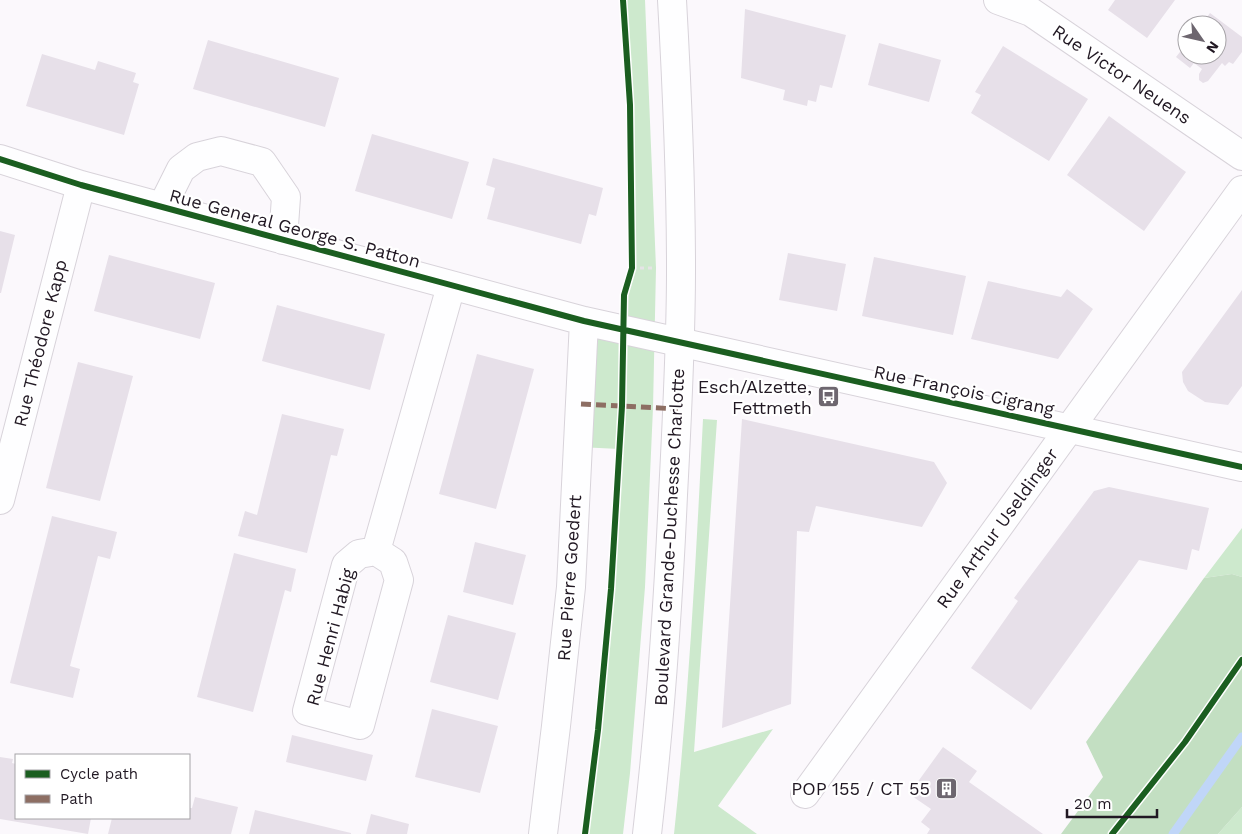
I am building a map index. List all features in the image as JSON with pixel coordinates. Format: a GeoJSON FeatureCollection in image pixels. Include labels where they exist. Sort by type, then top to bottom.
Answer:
{"type":"FeatureCollection","features":[{"type":"Feature","properties":{"kind":"street","name":"Boulevard Grande-Duchesse Charlotte"},"geometry":{"type":"LineString","coordinates":[[647,834],[655,764],[669,590],[678,409],[680,229],[672,0]]}},
{"type":"Feature","properties":{"kind":"street","name":"Rue Victor Neuens"},"geometry":{"type":"LineString","coordinates":[[998,0],[1031,12],[1242,156]]}},
{"type":"Feature","properties":{"kind":"street","name":"Rue General George S. Patton"},"geometry":{"type":"LineString","coordinates":[[162,207],[181,169],[197,156],[221,151],[262,162],[286,197],[283,240]]}},
{"type":"Feature","properties":{"kind":"street","name":"Rue General George S. Patton"},"geometry":{"type":"LineString","coordinates":[[0,159],[81,185],[584,321]]}},
{"type":"Feature","properties":{"kind":"street","name":"Rue Théodore Kapp"},"geometry":{"type":"LineString","coordinates":[[0,500],[81,185]]}},
{"type":"Feature","properties":{"kind":"street","name":"Rue Arthur Useldinger"},"geometry":{"type":"LineString","coordinates":[[804,794],[1242,190]]}},
{"type":"Feature","properties":{"kind":"street"},"geometry":{"type":"LineString","coordinates":[[376,551],[451,286]]}},
{"type":"Feature","properties":{"kind":"street","name":"Rue François Cigrang"},"geometry":{"type":"LineString","coordinates":[[584,321],[1242,467]]}},
{"type":"Feature","properties":{"kind":"street","name":"Rue Pierre Goedert"},"geometry":{"type":"LineString","coordinates":[[543,834],[571,587],[584,321]]}},
{"type":"Feature","properties":{"kind":"street","name":"Rue Henri Habig"},"geometry":{"type":"LineString","coordinates":[[376,551],[393,562],[398,580],[360,725],[307,711],[346,565],[359,554],[376,551]]}},
{"type":"Feature","properties":{"kind":"path"},"geometry":{"type":"LineString","coordinates":[[629,277],[632,268],[632,258]]}},
{"type":"Feature","properties":{"kind":"green space"},"geometry":{"type":"Polygon","coordinates":[[[623,0],[645,0],[656,268],[653,408],[645,587],[630,773],[623,834],[585,834],[598,730],[611,589],[619,449],[579,447],[584,321],[624,330],[624,295],[632,268],[630,105],[623,0]]]}},
{"type":"Feature","properties":{"kind":"green space"},"geometry":{"type":"Polygon","coordinates":[[[703,419],[717,420],[694,752],[773,729],[718,806],[757,834],[674,834],[688,679],[703,419]]]}},
{"type":"Feature","properties":{"kind":"green space"},"geometry":{"type":"Polygon","coordinates":[[[1242,528],[1242,577],[1232,574],[1204,578],[1242,528]]]}},
{"type":"Feature","properties":{"kind":"green space"},"geometry":{"type":"Polygon","coordinates":[[[1232,574],[1242,577],[1242,807],[1218,834],[1061,834],[1103,777],[1086,742],[1204,578],[1232,574]]]}},
{"type":"Feature","properties":{"kind":"green space"},"geometry":{"type":"Polygon","coordinates":[[[1242,807],[1242,834],[1218,834],[1242,807]]]}},
{"type":"Feature","properties":{"kind":"building"},"geometry":{"type":"Polygon","coordinates":[[[1115,0],[1175,0],[1147,38],[1108,10],[1115,0]]]}},
{"type":"Feature","properties":{"kind":"building"},"geometry":{"type":"Polygon","coordinates":[[[745,9],[846,35],[832,88],[820,85],[816,102],[808,100],[807,106],[783,100],[785,90],[741,78],[745,9]]]}},
{"type":"Feature","properties":{"kind":"building"},"geometry":{"type":"Polygon","coordinates":[[[1227,26],[1242,37],[1242,52],[1233,64],[1229,62],[1227,64],[1227,26]]]}},
{"type":"Feature","properties":{"kind":"building"},"geometry":{"type":"Polygon","coordinates":[[[208,40],[339,78],[325,127],[193,89],[208,40]]]}},
{"type":"Feature","properties":{"kind":"building"},"geometry":{"type":"Polygon","coordinates":[[[879,43],[941,60],[929,102],[868,85],[879,43]]]}},
{"type":"Feature","properties":{"kind":"building"},"geometry":{"type":"Polygon","coordinates":[[[1003,46],[1088,99],[1049,161],[971,113],[981,95],[975,92],[1003,46]]]}},
{"type":"Feature","properties":{"kind":"building"},"geometry":{"type":"Polygon","coordinates":[[[42,54],[95,70],[98,61],[136,73],[133,82],[139,84],[124,135],[26,106],[42,54]]]}},
{"type":"Feature","properties":{"kind":"building"},"geometry":{"type":"Polygon","coordinates":[[[1197,65],[1220,65],[1208,81],[1203,83],[1199,80],[1199,74],[1202,69],[1197,65]]]}},
{"type":"Feature","properties":{"kind":"building"},"geometry":{"type":"Polygon","coordinates":[[[1109,116],[1186,172],[1144,231],[1067,175],[1109,116]]]}},
{"type":"Feature","properties":{"kind":"building"},"geometry":{"type":"Polygon","coordinates":[[[372,134],[469,162],[452,219],[355,191],[372,134]]]}},
{"type":"Feature","properties":{"kind":"building"},"geometry":{"type":"Polygon","coordinates":[[[493,158],[603,188],[596,216],[589,214],[581,244],[487,219],[495,188],[486,185],[493,158]]]}},
{"type":"Feature","properties":{"kind":"building"},"geometry":{"type":"Polygon","coordinates":[[[0,231],[15,235],[1,293],[0,293],[0,231]]]}},
{"type":"Feature","properties":{"kind":"building"},"geometry":{"type":"Polygon","coordinates":[[[788,253],[846,264],[837,311],[779,300],[788,253]]]}},
{"type":"Feature","properties":{"kind":"building"},"geometry":{"type":"Polygon","coordinates":[[[109,255],[215,283],[200,339],[94,311],[109,255]]]}},
{"type":"Feature","properties":{"kind":"building"},"geometry":{"type":"Polygon","coordinates":[[[874,257],[966,276],[953,335],[862,316],[874,257]]]}},
{"type":"Feature","properties":{"kind":"building"},"geometry":{"type":"Polygon","coordinates":[[[988,281],[1061,297],[1067,289],[1093,309],[1058,359],[971,339],[988,281]]]}},
{"type":"Feature","properties":{"kind":"building"},"geometry":{"type":"Polygon","coordinates":[[[1242,290],[1242,386],[1228,405],[1205,402],[1188,391],[1183,382],[1182,372],[1242,290]]]}},
{"type":"Feature","properties":{"kind":"building"},"geometry":{"type":"Polygon","coordinates":[[[277,305],[385,334],[370,390],[262,361],[277,305]]]}},
{"type":"Feature","properties":{"kind":"building"},"geometry":{"type":"Polygon","coordinates":[[[477,354],[534,369],[496,509],[439,494],[477,354]]]}},
{"type":"Feature","properties":{"kind":"building"},"geometry":{"type":"Polygon","coordinates":[[[78,362],[133,376],[100,501],[46,488],[78,362]]]}},
{"type":"Feature","properties":{"kind":"building"},"geometry":{"type":"Polygon","coordinates":[[[282,414],[344,429],[337,456],[331,455],[307,553],[238,536],[245,511],[257,515],[282,414]]]}},
{"type":"Feature","properties":{"kind":"building"},"geometry":{"type":"Polygon","coordinates":[[[742,419],[934,462],[947,483],[922,527],[816,506],[809,532],[797,531],[791,704],[722,728],[742,419]]]}},
{"type":"Feature","properties":{"kind":"building"},"geometry":{"type":"Polygon","coordinates":[[[1109,487],[1209,508],[1199,551],[1192,549],[1187,570],[1139,560],[1031,710],[971,668],[1018,601],[1014,598],[1094,491],[1109,487]]]}},
{"type":"Feature","properties":{"kind":"building"},"geometry":{"type":"Polygon","coordinates":[[[52,516],[117,532],[110,559],[98,556],[70,666],[80,669],[73,698],[10,683],[52,516]]]}},
{"type":"Feature","properties":{"kind":"building"},"geometry":{"type":"Polygon","coordinates":[[[475,542],[526,555],[513,605],[463,592],[475,542]]]}},
{"type":"Feature","properties":{"kind":"building"},"geometry":{"type":"Polygon","coordinates":[[[234,553],[296,569],[291,592],[285,590],[253,712],[197,697],[234,553]]]}},
{"type":"Feature","properties":{"kind":"building"},"geometry":{"type":"Polygon","coordinates":[[[448,615],[516,633],[498,700],[430,682],[448,615]]]}},
{"type":"Feature","properties":{"kind":"building"},"geometry":{"type":"Polygon","coordinates":[[[432,709],[498,726],[480,793],[415,777],[432,709]]]}},
{"type":"Feature","properties":{"kind":"building"},"geometry":{"type":"Polygon","coordinates":[[[292,735],[373,755],[366,781],[286,762],[292,735]]]}},
{"type":"Feature","properties":{"kind":"building","name":"POP 155 / CT 55"},"geometry":{"type":"Polygon","coordinates":[[[943,747],[977,771],[969,782],[1043,834],[927,834],[930,829],[921,822],[931,809],[909,794],[943,747]]]}},
{"type":"Feature","properties":{"kind":"building"},"geometry":{"type":"Polygon","coordinates":[[[0,757],[13,759],[12,763],[15,764],[15,819],[91,819],[88,834],[0,819],[0,757]]]}},
{"type":"Feature","properties":{"kind":"building"},"geometry":{"type":"Polygon","coordinates":[[[195,797],[238,807],[231,834],[108,834],[112,819],[190,819],[190,808],[192,808],[195,797]]]}},
{"type":"Feature","properties":{"kind":"building"},"geometry":{"type":"Polygon","coordinates":[[[255,810],[351,833],[351,834],[249,834],[255,810]]]}},
{"type":"Feature","properties":{"kind":"building"},"geometry":{"type":"Polygon","coordinates":[[[371,814],[409,824],[407,834],[366,834],[371,814]]]}},
{"type":"Feature","properties":{"kind":"waterway"},"geometry":{"type":"LineString","coordinates":[[1173,834],[1242,737]]}},
{"type":"Feature","properties":{"kind":"marked path"},"geometry":{"type":"LineString","coordinates":[[581,404],[678,409]]}},
{"type":"Feature","properties":{"kind":"cycle path"},"geometry":{"type":"LineString","coordinates":[[585,834],[598,730],[611,589],[622,406],[624,295],[632,268],[630,105],[623,0]]}},
{"type":"Feature","properties":{"kind":"cycle path"},"geometry":{"type":"LineString","coordinates":[[0,159],[81,185],[584,321],[1242,467]]}},
{"type":"Feature","properties":{"kind":"cycle path"},"geometry":{"type":"LineString","coordinates":[[1112,834],[1185,742],[1242,660]]}},
{"type":"Feature","properties":{"kind":"place","name":"Esch/Alzette, Fettmeth"},"geometry":{"type":"Point","coordinates":[828,396]}},
{"type":"Feature","properties":{"kind":"place","name":"POP 155 / CT 55"},"geometry":{"type":"Point","coordinates":[946,788]}}]}
